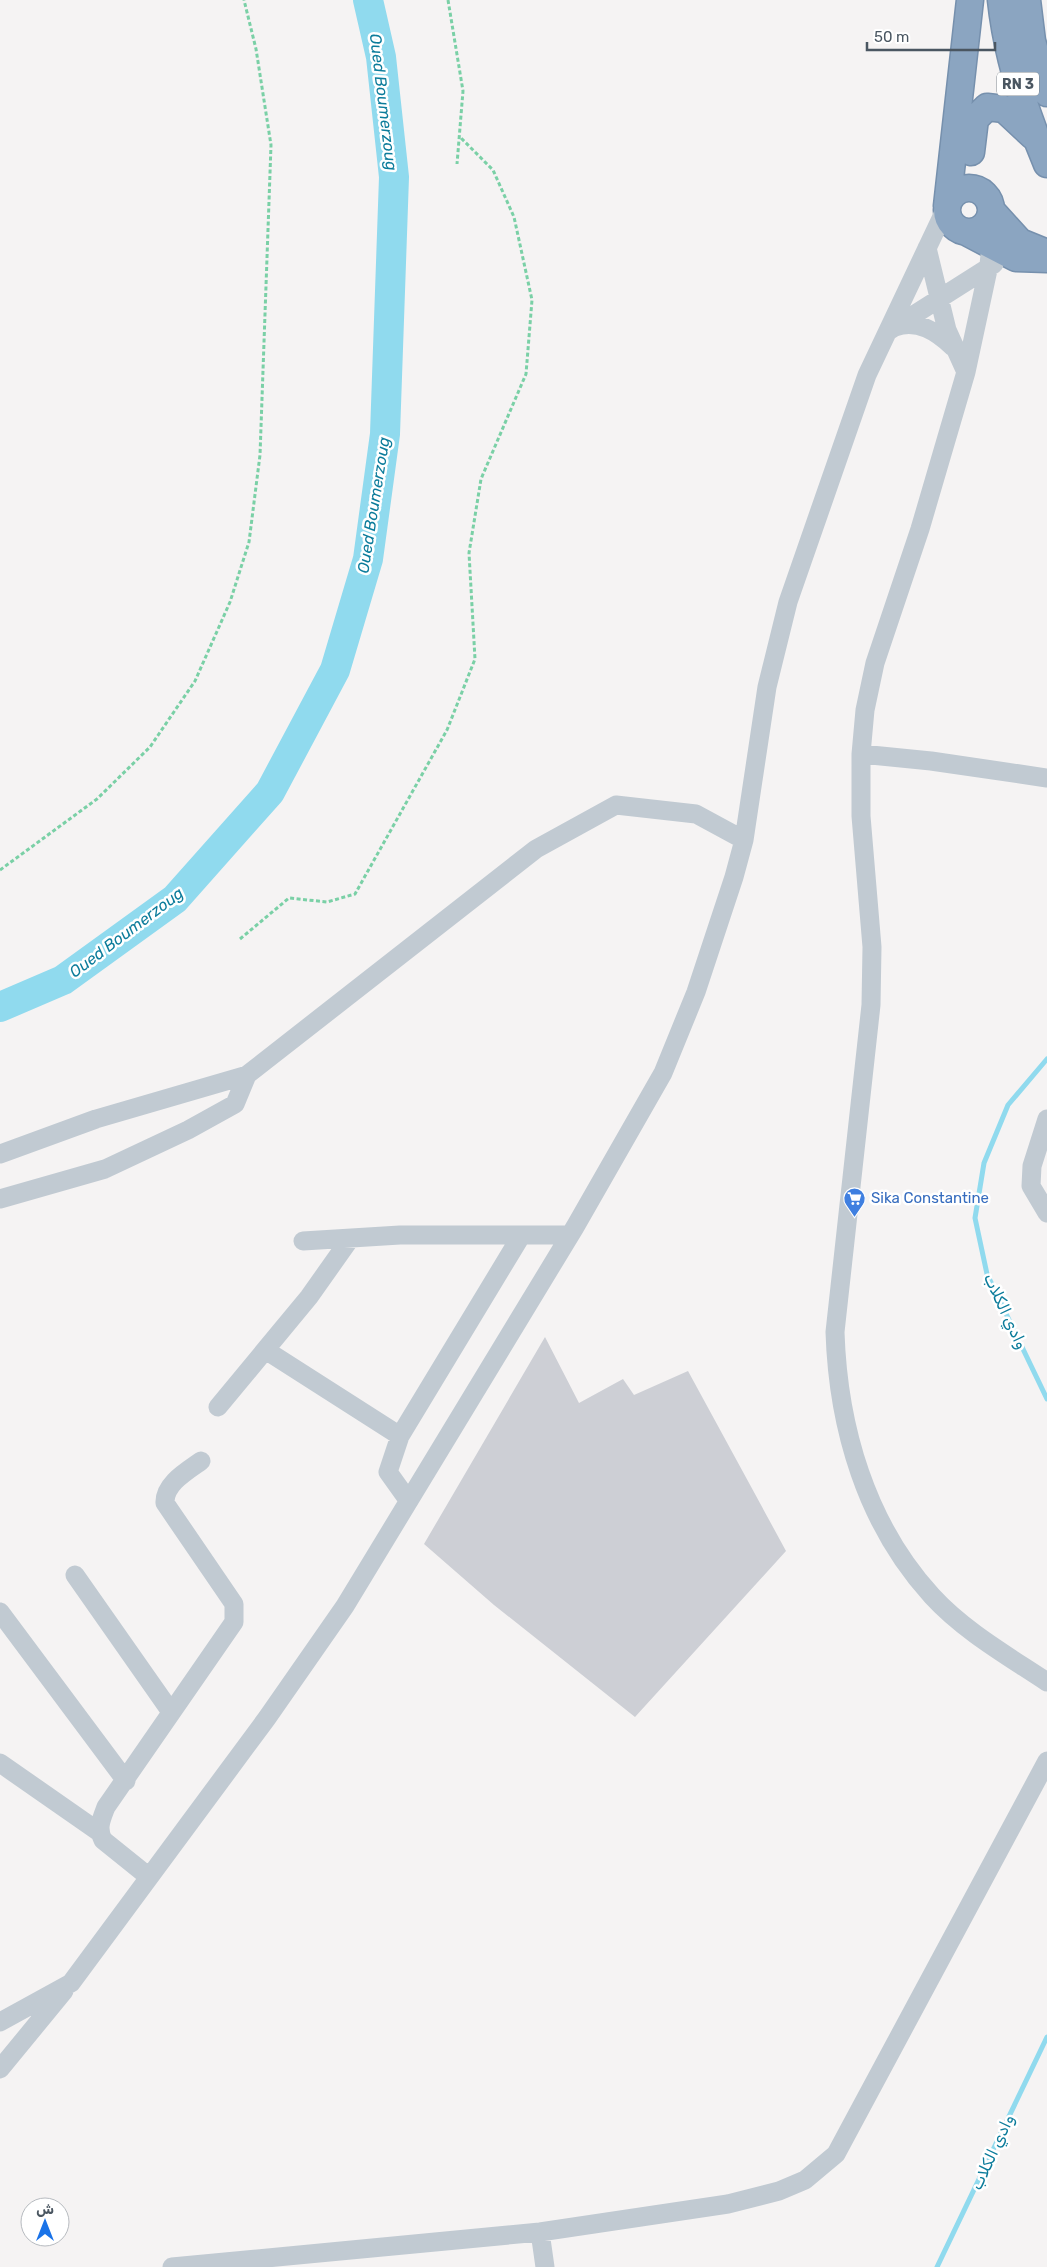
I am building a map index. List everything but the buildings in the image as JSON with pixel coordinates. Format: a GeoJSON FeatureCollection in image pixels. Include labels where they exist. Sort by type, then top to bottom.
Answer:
{"type":"FeatureCollection","features":[{"type":"Feature","properties":{"kind":"highway"},"geometry":{"type":"LineString","coordinates":[[947,206],[954,193],[967,188],[982,192],[987,197],[991,210],[990,218],[982,229],[968,232],[960,231],[949,221],[947,206],[970,0]]}},
{"type":"Feature","properties":{"kind":"highway","name":"RN 3"},"geometry":{"type":"LineString","coordinates":[[1001,0],[1004,32],[1036,138],[1047,164]]}},
{"type":"Feature","properties":{"kind":"highway","name":"RN 3"},"geometry":{"type":"LineString","coordinates":[[1028,0],[1032,41],[1047,93]]}},
{"type":"Feature","properties":{"kind":"highway"},"geometry":{"type":"LineString","coordinates":[[967,188],[974,124],[982,110],[993,106],[1004,109],[1036,138]]}},
{"type":"Feature","properties":{"kind":"highway"},"geometry":{"type":"LineString","coordinates":[[991,210],[1020,242],[1047,253]]}},
{"type":"Feature","properties":{"kind":"highway"},"geometry":{"type":"LineString","coordinates":[[968,232],[990,255],[1047,259]]}},
{"type":"Feature","properties":{"kind":"street"},"geometry":{"type":"LineString","coordinates":[[0,2070],[71,1983],[267,1718],[345,1606],[570,1236],[663,1073],[696,992],[734,878],[744,840],[767,687],[788,602],[867,375],[890,330],[947,206]]}},
{"type":"Feature","properties":{"kind":"street"},"geometry":{"type":"LineString","coordinates":[[991,210],[990,255],[966,372],[920,529],[875,663],[866,710],[861,754],[861,816],[872,947],[871,1005],[835,1332],[836,1375],[849,1443],[861,1479],[880,1518],[911,1571],[932,1597],[960,1622],[1047,1682]]}},
{"type":"Feature","properties":{"kind":"street"},"geometry":{"type":"LineString","coordinates":[[928,248],[947,330],[966,372]]}},
{"type":"Feature","properties":{"kind":"street"},"geometry":{"type":"LineString","coordinates":[[890,330],[940,299],[990,255]]}},
{"type":"Feature","properties":{"kind":"street"},"geometry":{"type":"LineString","coordinates":[[890,330],[903,325],[921,326],[938,333],[956,350]]}},
{"type":"Feature","properties":{"kind":"street"},"geometry":{"type":"LineString","coordinates":[[861,754],[931,761],[1047,778]]}},
{"type":"Feature","properties":{"kind":"street"},"geometry":{"type":"LineString","coordinates":[[0,1154],[96,1119],[247,1075],[536,849],[616,805],[696,814],[744,840]]}},
{"type":"Feature","properties":{"kind":"street"},"geometry":{"type":"LineString","coordinates":[[0,1199],[105,1169],[188,1130],[235,1104],[247,1075]]}},
{"type":"Feature","properties":{"kind":"street"},"geometry":{"type":"LineString","coordinates":[[1047,1119],[1032,1166],[1031,1186],[1047,1213]]}},
{"type":"Feature","properties":{"kind":"street"},"geometry":{"type":"LineString","coordinates":[[303,1241],[400,1235],[570,1236]]}},
{"type":"Feature","properties":{"kind":"street"},"geometry":{"type":"LineString","coordinates":[[408,1500],[388,1472],[400,1436],[521,1236]]}},
{"type":"Feature","properties":{"kind":"street"},"geometry":{"type":"LineString","coordinates":[[218,1406],[267,1351],[309,1297],[350,1239]]}},
{"type":"Feature","properties":{"kind":"street"},"geometry":{"type":"LineString","coordinates":[[267,1351],[400,1436]]}},
{"type":"Feature","properties":{"kind":"street"},"geometry":{"type":"LineString","coordinates":[[99,1832],[100,1822],[106,1808],[234,1622],[234,1604],[165,1504],[164,1496],[169,1488],[202,1461]]}},
{"type":"Feature","properties":{"kind":"street"},"geometry":{"type":"LineString","coordinates":[[75,1575],[171,1712]]}},
{"type":"Feature","properties":{"kind":"street"},"geometry":{"type":"LineString","coordinates":[[0,1612],[126,1781]]}},
{"type":"Feature","properties":{"kind":"street"},"geometry":{"type":"LineString","coordinates":[[172,2267],[540,2232],[728,2204],[779,2191],[805,2180],[836,2154],[1047,1761]]}},
{"type":"Feature","properties":{"kind":"street"},"geometry":{"type":"LineString","coordinates":[[0,1763],[99,1832],[103,1840],[113,1849],[149,1877]]}},
{"type":"Feature","properties":{"kind":"street"},"geometry":{"type":"LineString","coordinates":[[0,2022],[71,1983]]}},
{"type":"Feature","properties":{"kind":"street"},"geometry":{"type":"LineString","coordinates":[[540,2232],[546,2267]]}},
{"type":"Feature","properties":{"kind":"path"},"geometry":{"type":"LineString","coordinates":[[0,870],[97,800],[150,747],[195,681],[230,602],[249,542],[260,455],[271,145],[256,49],[244,0]]}},
{"type":"Feature","properties":{"kind":"path"},"geometry":{"type":"LineString","coordinates":[[448,0],[463,92],[457,164]]}},
{"type":"Feature","properties":{"kind":"path"},"geometry":{"type":"LineString","coordinates":[[240,939],[289,898],[327,902],[355,894],[447,730],[476,659],[469,553],[481,479],[526,374],[532,300],[514,217],[493,170],[460,136]]}},
{"type":"Feature","properties":{"kind":"waterway","name":"Oued Boumerzoug"},"geometry":{"type":"LineString","coordinates":[[0,1007],[63,980],[175,899],[270,792],[335,670],[368,559],[385,434],[394,177],[381,57],[368,0]]}},
{"type":"Feature","properties":{"kind":"waterway","name":"وادي الكلاب"},"geometry":{"type":"LineString","coordinates":[[1047,1059],[1008,1105],[984,1163],[975,1218],[987,1274],[1047,1399]]}},
{"type":"Feature","properties":{"kind":"waterway","name":"وادي الكلاب"},"geometry":{"type":"LineString","coordinates":[[937,2267],[1047,2037]]}},
{"type":"Feature","properties":{"kind":"place","name":"Sika Constantine"},"geometry":{"type":"Point","coordinates":[855,1217]}}]}
